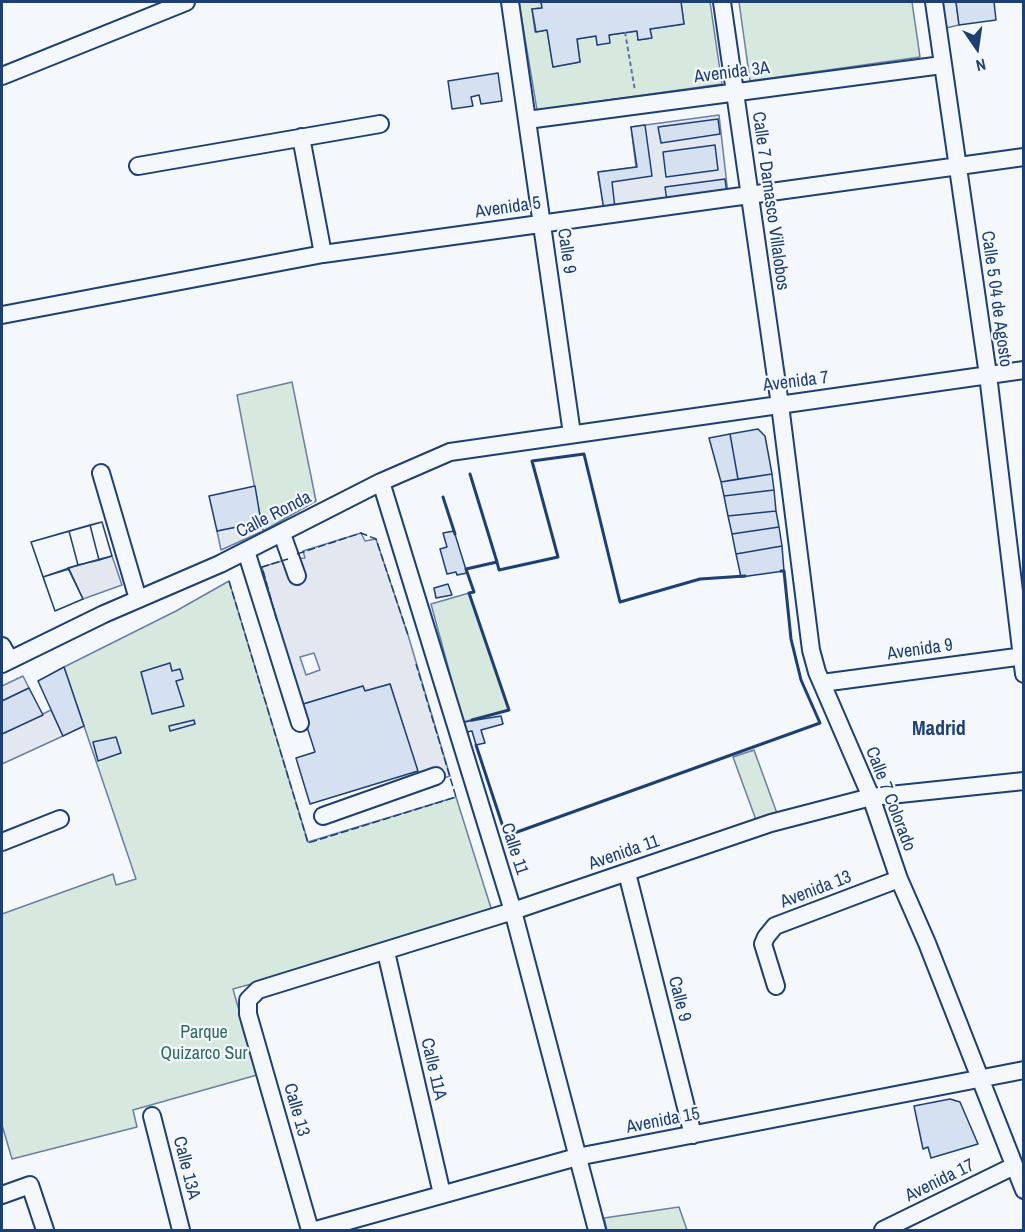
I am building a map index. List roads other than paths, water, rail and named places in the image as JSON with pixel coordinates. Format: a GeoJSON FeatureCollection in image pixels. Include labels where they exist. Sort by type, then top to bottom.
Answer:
{"type":"FeatureCollection","features":[{"type":"Feature","properties":{"kind":"street"},"geometry":{"type":"LineString","coordinates":[[2,76],[186,2]]}},
{"type":"Feature","properties":{"kind":"street","name":"Calle 9"},"geometry":{"type":"LineString","coordinates":[[510,2],[573,434]]}},
{"type":"Feature","properties":{"kind":"street","name":"Calle 7 Damasco Villalobos"},"geometry":{"type":"LineString","coordinates":[[722,2],[780,405]]}},
{"type":"Feature","properties":{"kind":"street","name":"Calle 5 04 de Agosto"},"geometry":{"type":"LineString","coordinates":[[933,2],[988,375],[1023,674]]}},
{"type":"Feature","properties":{"kind":"street","name":"Avenida 3A"},"geometry":{"type":"LineString","coordinates":[[527,120],[942,65]]}},
{"type":"Feature","properties":{"kind":"street"},"geometry":{"type":"LineString","coordinates":[[138,166],[380,123]]}},
{"type":"Feature","properties":{"kind":"street"},"geometry":{"type":"LineString","coordinates":[[301,137],[323,254]]}},
{"type":"Feature","properties":{"kind":"street","name":"Avenida 5"},"geometry":{"type":"LineString","coordinates":[[2,315],[323,254],[1023,157]]}},
{"type":"Feature","properties":{"kind":"street","name":"Avenida 7"},"geometry":{"type":"LineString","coordinates":[[573,434],[1023,370]]}},
{"type":"Feature","properties":{"kind":"street","name":"Calle 7 Colorado"},"geometry":{"type":"LineString","coordinates":[[780,405],[805,617],[811,650],[822,683],[871,797],[899,879],[927,943],[1023,1190]]}},
{"type":"Feature","properties":{"kind":"street","name":"Calle Ronda"},"geometry":{"type":"LineString","coordinates":[[4,656],[246,551],[381,482],[450,452],[573,434]]}},
{"type":"Feature","properties":{"kind":"street"},"geometry":{"type":"LineString","coordinates":[[101,473],[138,599]]}},
{"type":"Feature","properties":{"kind":"street","name":"Calle 11"},"geometry":{"type":"LineString","coordinates":[[381,482],[513,911],[597,1230]]}},
{"type":"Feature","properties":{"kind":"street"},"geometry":{"type":"LineString","coordinates":[[282,534],[297,576]]}},
{"type":"Feature","properties":{"kind":"street"},"geometry":{"type":"LineString","coordinates":[[246,551],[300,723]]}},
{"type":"Feature","properties":{"kind":"street","name":"Avenida 9"},"geometry":{"type":"LineString","coordinates":[[822,683],[1022,656]]}},
{"type":"Feature","properties":{"kind":"street"},"geometry":{"type":"LineString","coordinates":[[323,816],[436,776]]}},
{"type":"Feature","properties":{"kind":"street","name":"Avenida 11"},"geometry":{"type":"LineString","coordinates":[[248,1000],[258,990],[513,911],[771,823],[871,797],[1023,781]]}},
{"type":"Feature","properties":{"kind":"street"},"geometry":{"type":"LineString","coordinates":[[2,842],[60,819]]}},
{"type":"Feature","properties":{"kind":"street","name":"Calle 9"},"geometry":{"type":"LineString","coordinates":[[627,873],[693,1135]]}},
{"type":"Feature","properties":{"kind":"street","name":"Avenida 13"},"geometry":{"type":"LineString","coordinates":[[776,987],[764,944],[766,936],[774,926],[899,879]]}},
{"type":"Feature","properties":{"kind":"street","name":"Calle 11A"},"geometry":{"type":"LineString","coordinates":[[386,952],[442,1194]]}},
{"type":"Feature","properties":{"kind":"street","name":"Calle 13"},"geometry":{"type":"LineString","coordinates":[[248,1000],[248,1014],[310,1230]]}},
{"type":"Feature","properties":{"kind":"street","name":"Avenida 15"},"geometry":{"type":"LineString","coordinates":[[315,1230],[577,1157],[979,1081],[1023,1070]]}},
{"type":"Feature","properties":{"kind":"street","name":"Calle 13A"},"geometry":{"type":"LineString","coordinates":[[152,1116],[181,1230]]}},
{"type":"Feature","properties":{"kind":"street","name":"Avenida 17"},"geometry":{"type":"LineString","coordinates":[[883,1230],[1014,1166]]}},
{"type":"Feature","properties":{"kind":"street"},"geometry":{"type":"LineString","coordinates":[[2,1195],[30,1185],[45,1230]]}},
{"type":"Feature","properties":{"kind":"district","name":"Madrid"},"geometry":{"type":"Point","coordinates":[939,730]}},
{"type":"Feature","properties":{"kind":"park label","name":"Parque Quizarco Sur"},"geometry":{"type":"Point","coordinates":[204,1043]}}]}
